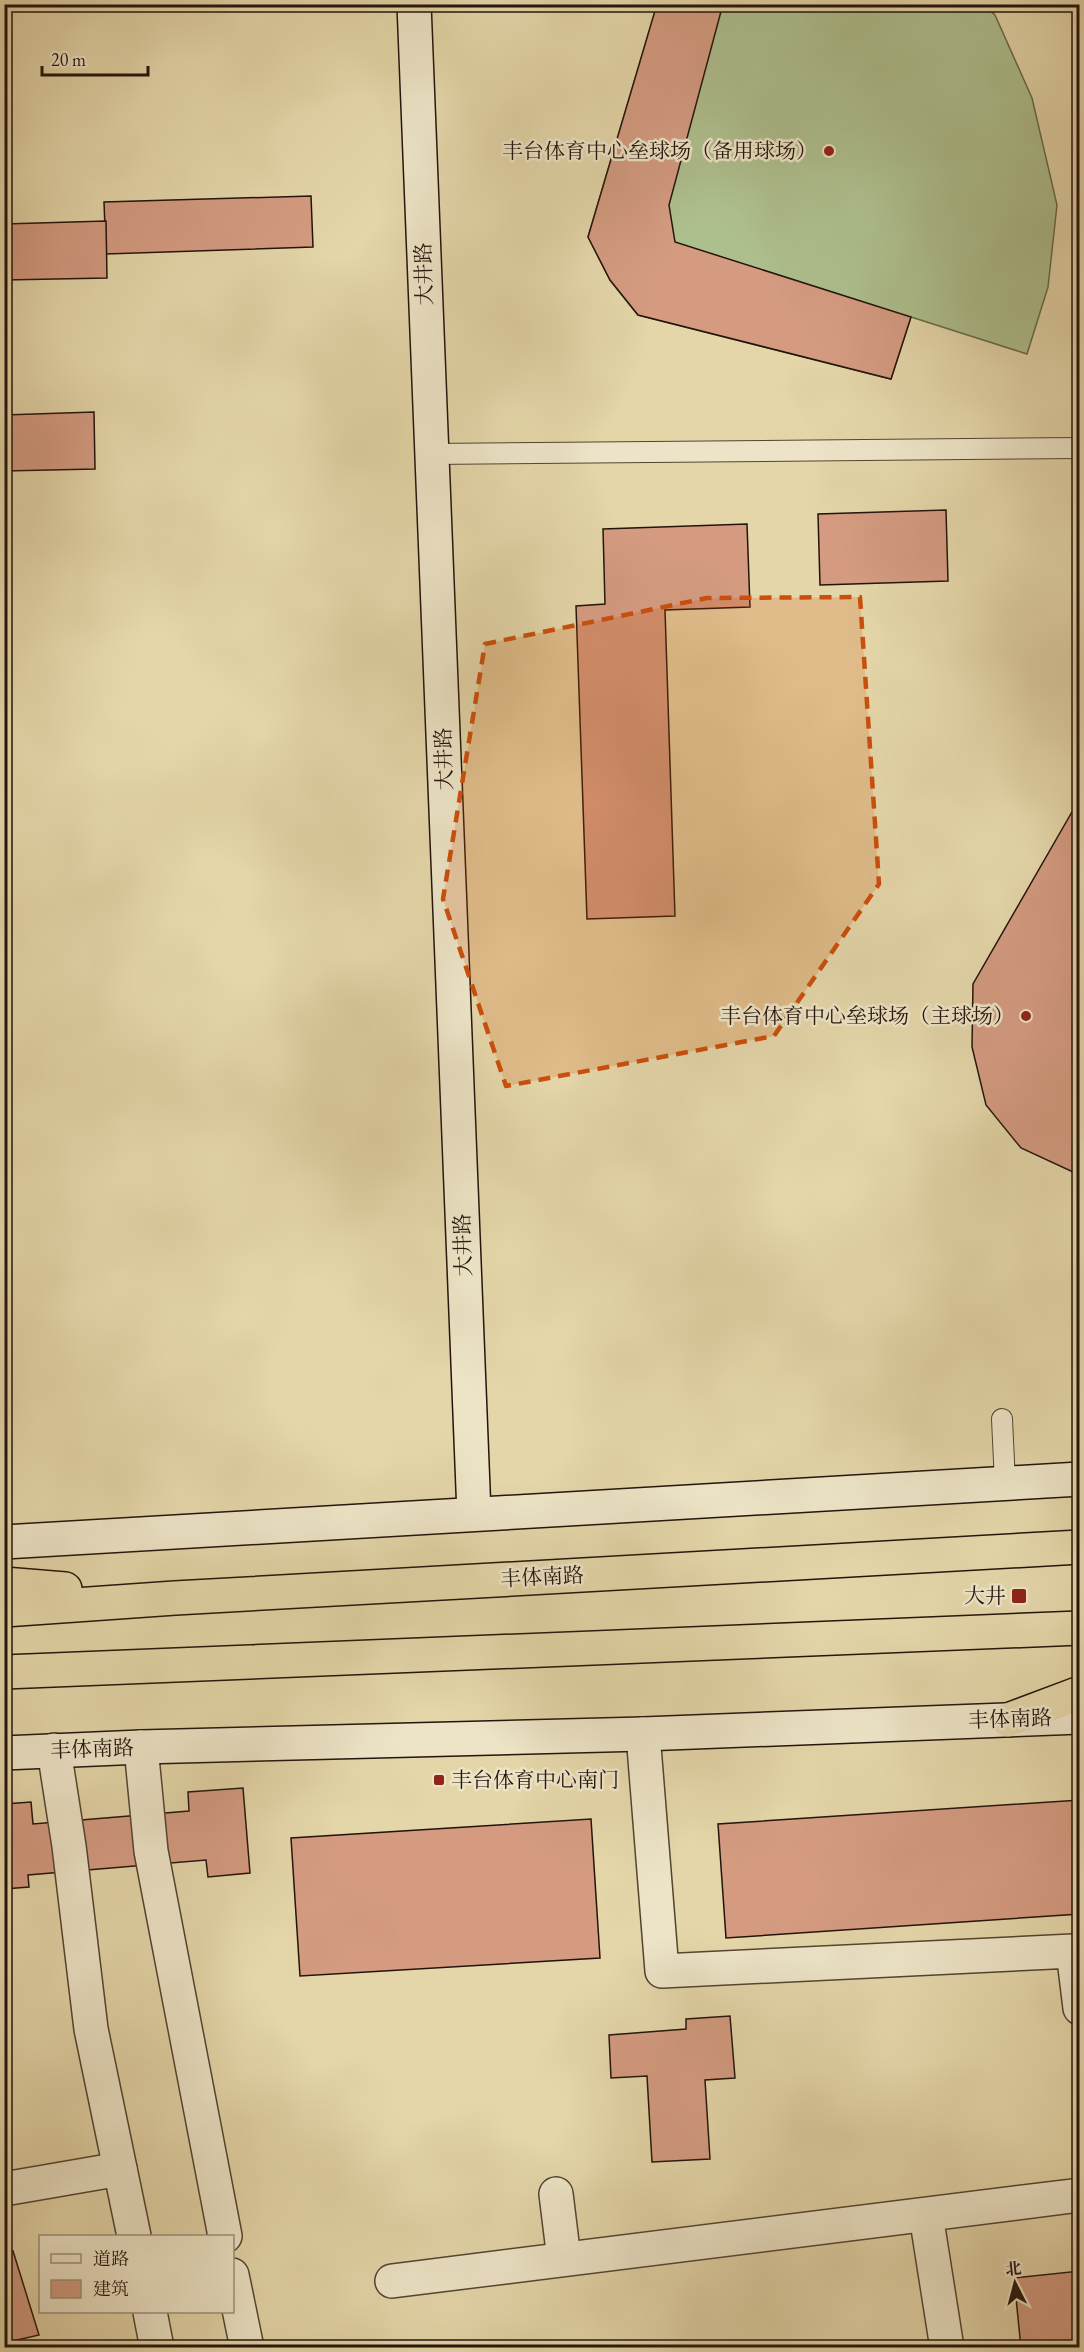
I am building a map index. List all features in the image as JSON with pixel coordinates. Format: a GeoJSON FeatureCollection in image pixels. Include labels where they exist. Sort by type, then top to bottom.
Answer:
{"type":"FeatureCollection","features":[{"type":"Feature","properties":{"kind":"highway","name":"丰体南路"},"geometry":{"type":"LineString","coordinates":[[4,1610],[175,1598],[1080,1547]]}},
{"type":"Feature","properties":{"kind":"highway"},"geometry":{"type":"LineString","coordinates":[[4,1584],[175,1598]]}},
{"type":"Feature","properties":{"kind":"highway"},"geometry":{"type":"LineString","coordinates":[[4,1672],[1080,1629]]}},
{"type":"Feature","properties":{"kind":"highway"},"geometry":{"type":"LineString","coordinates":[[1008,1720],[1080,1693]]}},
{"type":"Feature","properties":{"kind":"street","name":"大井路"},"geometry":{"type":"LineString","coordinates":[[414,4],[474,1514]]}},
{"type":"Feature","properties":{"kind":"street"},"geometry":{"type":"LineString","coordinates":[[4,1542],[1080,1479]]}},
{"type":"Feature","properties":{"kind":"street","name":"丰体南路"},"geometry":{"type":"LineString","coordinates":[[4,1753],[141,1747],[643,1734],[1080,1717]]}},
{"type":"Feature","properties":{"kind":"street"},"geometry":{"type":"LineString","coordinates":[[643,1734],[662,1971],[1073,1951],[1080,2008]]}},
{"type":"Feature","properties":{"kind":"street"},"geometry":{"type":"LineString","coordinates":[[141,1747],[151,1851],[225,2235]]}},
{"type":"Feature","properties":{"kind":"street"},"geometry":{"type":"LineString","coordinates":[[54,1750],[69,1846],[91,2029],[134,2235]]}},
{"type":"Feature","properties":{"kind":"street"},"geometry":{"type":"LineString","coordinates":[[4,2189],[120,2169]]}},
{"type":"Feature","properties":{"kind":"street"},"geometry":{"type":"LineString","coordinates":[[556,2194],[564,2259]]}},
{"type":"Feature","properties":{"kind":"street"},"geometry":{"type":"LineString","coordinates":[[392,2281],[1080,2195]]}},
{"type":"Feature","properties":{"kind":"street"},"geometry":{"type":"LineString","coordinates":[[926,2215],[947,2348]]}},
{"type":"Feature","properties":{"kind":"street"},"geometry":{"type":"LineString","coordinates":[[234,2285],[246,2348]]}},
{"type":"Feature","properties":{"kind":"street"},"geometry":{"type":"LineString","coordinates":[[150,2313],[157,2348]]}},
{"type":"Feature","properties":{"kind":"lane"},"geometry":{"type":"LineString","coordinates":[[431,454],[1080,448]]}},
{"type":"Feature","properties":{"kind":"lane"},"geometry":{"type":"LineString","coordinates":[[1002,1419],[1005,1483]]}},
{"type":"Feature","properties":{"kind":"highlighted area"},"geometry":{"type":"Polygon","coordinates":[[[860,597],[879,884],[774,1036],[506,1086],[443,899],[485,644],[707,598],[860,597]]]}},
{"type":"Feature","properties":{"kind":"green space","name":"丰台体育中心垒球场（备用球场）"},"geometry":{"type":"Polygon","coordinates":[[[657,5],[983,5],[995,15],[1032,98],[1057,205],[1048,287],[1027,354],[911,317],[891,379],[638,315],[610,280],[588,237],[657,5]]]}},
{"type":"Feature","properties":{"kind":"building"},"geometry":{"type":"Polygon","coordinates":[[[657,4],[723,4],[669,205],[675,242],[911,317],[891,379],[638,315],[610,280],[588,237],[657,4]]]}},
{"type":"Feature","properties":{"kind":"building"},"geometry":{"type":"Polygon","coordinates":[[[311,196],[313,247],[106,254],[104,202],[311,196]]]}},
{"type":"Feature","properties":{"kind":"building"},"geometry":{"type":"Polygon","coordinates":[[[106,221],[107,278],[4,280],[4,224],[106,221]]]}},
{"type":"Feature","properties":{"kind":"building"},"geometry":{"type":"Polygon","coordinates":[[[94,412],[95,469],[4,471],[4,415],[94,412]]]}},
{"type":"Feature","properties":{"kind":"building"},"geometry":{"type":"Polygon","coordinates":[[[946,510],[948,581],[820,585],[818,514],[946,510]]]}},
{"type":"Feature","properties":{"kind":"building"},"geometry":{"type":"Polygon","coordinates":[[[747,524],[750,607],[665,610],[675,916],[587,919],[576,606],[605,604],[603,529],[747,524]]]}},
{"type":"Feature","properties":{"kind":"building","name":"丰台体育中心垒球场（主球场）"},"geometry":{"type":"Polygon","coordinates":[[[1080,798],[1080,1173],[1073,1172],[1021,1148],[986,1105],[972,1047],[973,984],[1080,798]]]}},
{"type":"Feature","properties":{"kind":"building"},"geometry":{"type":"Polygon","coordinates":[[[243,1788],[250,1873],[208,1877],[206,1860],[28,1875],[29,1887],[4,1889],[4,1804],[31,1802],[33,1824],[189,1811],[188,1792],[243,1788]]]}},
{"type":"Feature","properties":{"kind":"building"},"geometry":{"type":"Polygon","coordinates":[[[1080,1800],[1080,1914],[726,1938],[718,1824],[1080,1800]]]}},
{"type":"Feature","properties":{"kind":"building"},"geometry":{"type":"Polygon","coordinates":[[[591,1819],[600,1958],[300,1976],[291,1838],[591,1819]]]}},
{"type":"Feature","properties":{"kind":"building"},"geometry":{"type":"Polygon","coordinates":[[[730,2016],[735,2078],[705,2080],[710,2159],[652,2162],[647,2076],[611,2078],[609,2035],[686,2029],[686,2019],[730,2016]]]}},
{"type":"Feature","properties":{"kind":"building"},"geometry":{"type":"Polygon","coordinates":[[[13,2251],[39,2335],[4,2343],[4,2253],[13,2251]]]}},
{"type":"Feature","properties":{"kind":"building"},"geometry":{"type":"Polygon","coordinates":[[[1080,2271],[1080,2348],[1021,2348],[1014,2278],[1080,2271]]]}},
{"type":"Feature","properties":{"kind":"place","name":"丰台体育中心垒球场（备用球场）"},"geometry":{"type":"Point","coordinates":[829,151]}},
{"type":"Feature","properties":{"kind":"place","name":"丰台体育中心垒球场（主球场）"},"geometry":{"type":"Point","coordinates":[1026,1016]}},
{"type":"Feature","properties":{"kind":"place","name":"大井"},"geometry":{"type":"Point","coordinates":[1019,1596]}},
{"type":"Feature","properties":{"kind":"place","name":"丰台体育中心南门"},"geometry":{"type":"Point","coordinates":[439,1780]}}]}
